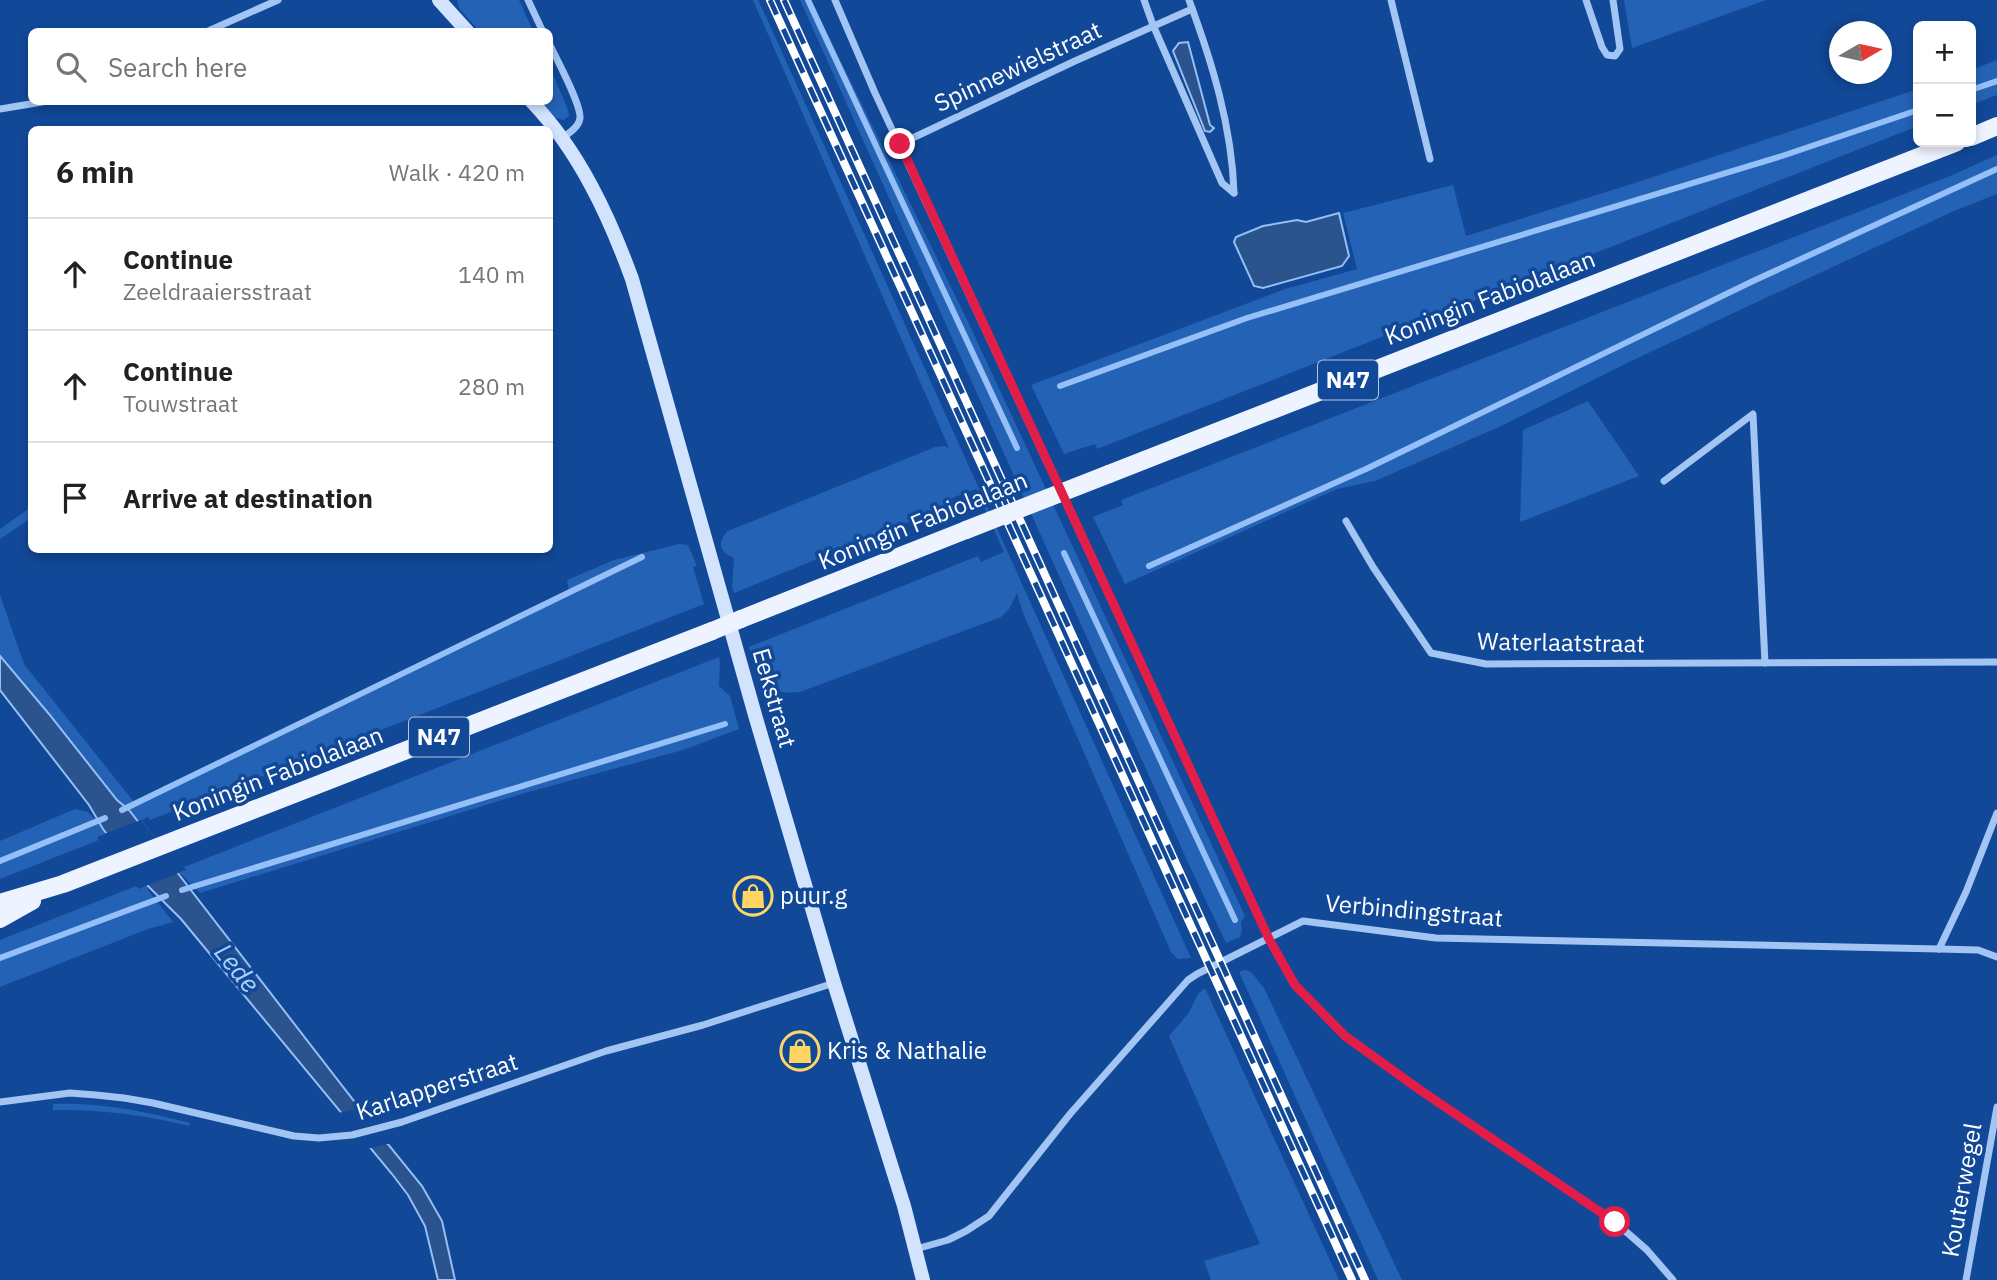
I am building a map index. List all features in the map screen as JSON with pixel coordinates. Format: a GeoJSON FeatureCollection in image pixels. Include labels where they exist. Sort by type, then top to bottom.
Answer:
{"type":"FeatureCollection","features":[{"type":"Feature","properties":{"kind":"main road"},"geometry":{"type":"LineString","coordinates":[[1976,134],[1997,126]]}},
{"type":"Feature","properties":{"kind":"main road","name":"Koningin Fabiolalaan"},"geometry":{"type":"LineString","coordinates":[[0,903],[63,884],[167,844],[1944,147]]}},
{"type":"Feature","properties":{"kind":"main road","name":"Koningin Fabiolalaan"},"geometry":{"type":"LineString","coordinates":[[0,919],[63,884]]}},
{"type":"Feature","properties":{"kind":"street"},"geometry":{"type":"LineString","coordinates":[[215,28],[278,0]]}},
{"type":"Feature","properties":{"kind":"street"},"geometry":{"type":"LineString","coordinates":[[439,0],[464,28]]}},
{"type":"Feature","properties":{"kind":"street"},"geometry":{"type":"LineString","coordinates":[[528,0],[541,28]]}},
{"type":"Feature","properties":{"kind":"street"},"geometry":{"type":"LineString","coordinates":[[835,0],[1269,939],[1295,985],[1345,1036],[1615,1222],[1647,1250],[1673,1280]]}},
{"type":"Feature","properties":{"kind":"street"},"geometry":{"type":"LineString","coordinates":[[1144,0],[1222,183],[1234,194],[1233,163],[1226,129],[1204,38],[1189,0]]}},
{"type":"Feature","properties":{"kind":"street"},"geometry":{"type":"LineString","coordinates":[[1391,0],[1430,159]]}},
{"type":"Feature","properties":{"kind":"street"},"geometry":{"type":"LineString","coordinates":[[1586,0],[1602,47],[1607,55],[1615,57],[1620,49],[1614,0]]}},
{"type":"Feature","properties":{"kind":"street","name":"Spinnewielstraat"},"geometry":{"type":"LineString","coordinates":[[900,144],[1192,9]]}},
{"type":"Feature","properties":{"kind":"street"},"geometry":{"type":"LineString","coordinates":[[553,52],[578,107],[580,119],[577,127],[561,139]]}},
{"type":"Feature","properties":{"kind":"street"},"geometry":{"type":"LineString","coordinates":[[0,109],[28,104]]}},
{"type":"Feature","properties":{"kind":"street","name":"Eekstraat"},"geometry":{"type":"LineString","coordinates":[[534,105],[551,126]]}},
{"type":"Feature","properties":{"kind":"street","name":"Eekstraat"},"geometry":{"type":"LineString","coordinates":[[553,129],[583,172],[603,208],[632,279],[719,590],[834,983],[904,1206],[923,1280]]}},
{"type":"Feature","properties":{"kind":"street"},"geometry":{"type":"LineString","coordinates":[[1664,481],[1753,414],[1765,663]]}},
{"type":"Feature","properties":{"kind":"street","name":"Waterlaatstraat"},"geometry":{"type":"LineString","coordinates":[[1346,521],[1373,567],[1431,653],[1486,664],[1997,662]]}},
{"type":"Feature","properties":{"kind":"street"},"geometry":{"type":"LineString","coordinates":[[1938,949],[1966,892],[1997,813]]}},
{"type":"Feature","properties":{"kind":"street","name":"Verbindingstraat"},"geometry":{"type":"LineString","coordinates":[[916,1249],[948,1240],[989,1216],[1070,1114],[1188,980],[1304,921],[1436,938],[1978,950],[1997,957]]}},
{"type":"Feature","properties":{"kind":"street","name":"Karlapperstraat"},"geometry":{"type":"LineString","coordinates":[[0,1102],[71,1093],[96,1095],[144,1101],[294,1136],[319,1138],[352,1135],[382,1128],[606,1051],[703,1026],[834,983]]}},
{"type":"Feature","properties":{"kind":"street","name":"Kouterwegel"},"geometry":{"type":"LineString","coordinates":[[1966,1280],[1997,1107]]}},
{"type":"Feature","properties":{"kind":"shaded area"},"geometry":{"type":"Polygon","coordinates":[[[457,0],[519,0],[532,28],[476,28],[459,8],[457,0]]]}},
{"type":"Feature","properties":{"kind":"shaded area"},"geometry":{"type":"Polygon","coordinates":[[[753,0],[758,0],[767,19],[1191,958],[1178,959],[1171,952],[1023,613],[1017,593],[1009,609],[1001,617],[800,692],[788,693],[774,689],[769,677],[772,672],[750,650],[749,647],[978,556],[981,562],[1004,552],[976,489],[952,498],[953,504],[734,593],[734,558],[721,547],[722,539],[728,531],[935,447],[949,448],[753,0]]]}},
{"type":"Feature","properties":{"kind":"shaded area"},"geometry":{"type":"Polygon","coordinates":[[[800,0],[811,0],[969,324],[1245,916],[1241,922],[1240,937],[1226,943],[1190,867],[800,0]]]}},
{"type":"Feature","properties":{"kind":"shaded area"},"geometry":{"type":"Polygon","coordinates":[[[1624,0],[1766,0],[1632,48],[1624,0]]]}},
{"type":"Feature","properties":{"kind":"shaded area"},"geometry":{"type":"Polygon","coordinates":[[[1997,60],[1997,95],[1976,103],[1976,84],[1976,68],[1997,60]]]}},
{"type":"Feature","properties":{"kind":"shaded area"},"geometry":{"type":"Polygon","coordinates":[[[553,74],[569,116],[564,120],[556,118],[544,105],[553,105],[553,74]]]}},
{"type":"Feature","properties":{"kind":"shaded area"},"geometry":{"type":"Polygon","coordinates":[[[1913,91],[1913,128],[1097,449],[1095,444],[1064,454],[1031,385],[1285,289],[1357,269],[1343,213],[1453,185],[1466,236],[1913,91]]]}},
{"type":"Feature","properties":{"kind":"shaded area"},"geometry":{"type":"Polygon","coordinates":[[[1997,155],[1997,194],[1774,294],[1499,427],[1375,481],[1337,489],[1125,584],[1093,517],[1123,505],[1121,500],[1950,176],[1997,155]]]}},
{"type":"Feature","properties":{"kind":"shaded area"},"geometry":{"type":"Polygon","coordinates":[[[1588,401],[1639,476],[1520,522],[1523,430],[1588,401]]]}},
{"type":"Feature","properties":{"kind":"shaded area"},"geometry":{"type":"Polygon","coordinates":[[[28,509],[28,520],[0,539],[0,529],[28,509]]]}},
{"type":"Feature","properties":{"kind":"shaded area"},"geometry":{"type":"Polygon","coordinates":[[[679,544],[688,545],[697,566],[693,567],[704,604],[150,820],[148,817],[142,820],[180,872],[186,870],[184,867],[719,657],[719,686],[730,696],[739,729],[683,750],[525,793],[200,893],[180,873],[180,876],[129,810],[117,800],[0,656],[0,595],[24,664],[134,802],[569,590],[567,580],[614,560],[679,544]]]}},
{"type":"Feature","properties":{"kind":"shaded area"},"geometry":{"type":"Polygon","coordinates":[[[75,809],[88,812],[108,833],[97,837],[99,840],[0,879],[0,841],[75,809]]]}},
{"type":"Feature","properties":{"kind":"shaded area"},"geometry":{"type":"Polygon","coordinates":[[[147,885],[173,922],[148,929],[0,987],[0,940],[136,886],[139,889],[147,885]]]}},
{"type":"Feature","properties":{"kind":"shaded area"},"geometry":{"type":"Polygon","coordinates":[[[1239,972],[1251,972],[1264,988],[1402,1280],[1378,1280],[1239,972]]]}},
{"type":"Feature","properties":{"kind":"shaded area"},"geometry":{"type":"Polygon","coordinates":[[[1205,988],[1339,1280],[1211,1280],[1204,1261],[1260,1244],[1169,1036],[1205,988]]]}},
{"type":"Feature","properties":{"kind":"shaded area"},"geometry":{"type":"Polygon","coordinates":[[[53,1104],[122,1108],[190,1123],[189,1126],[105,1112],[53,1110],[53,1104]]]}},
{"type":"Feature","properties":{"kind":"water"},"geometry":{"type":"Polygon","coordinates":[[[1188,42],[1210,125],[1214,128],[1210,132],[1205,131],[1173,51],[1179,43],[1188,42]]]}},
{"type":"Feature","properties":{"kind":"water"},"geometry":{"type":"Polygon","coordinates":[[[1339,213],[1349,256],[1342,266],[1263,288],[1254,286],[1234,242],[1236,237],[1263,226],[1297,220],[1306,222],[1339,213]]]}},
{"type":"Feature","properties":{"kind":"water","name":"Lede"},"geometry":{"type":"Polygon","coordinates":[[[0,656],[117,800],[129,810],[357,1105],[356,1108],[422,1186],[442,1221],[455,1280],[438,1280],[425,1226],[408,1195],[392,1174],[181,919],[147,885],[0,690],[0,656]]]}},
{"type":"Feature","properties":{"kind":"pier"},"geometry":{"type":"Polygon","coordinates":[[[141,820],[181,872],[143,887],[104,834],[141,820]]]}},
{"type":"Feature","properties":{"kind":"pier"},"geometry":{"type":"Polygon","coordinates":[[[361,1108],[392,1143],[367,1149],[338,1113],[361,1108]]]}},
{"type":"Feature","properties":{"kind":"waterway"},"geometry":{"type":"LineString","coordinates":[[808,0],[1017,448]]}},
{"type":"Feature","properties":{"kind":"waterway"},"geometry":{"type":"LineString","coordinates":[[1976,88],[1997,81]]}},
{"type":"Feature","properties":{"kind":"waterway"},"geometry":{"type":"LineString","coordinates":[[1060,386],[1247,318],[1782,156],[1913,112]]}},
{"type":"Feature","properties":{"kind":"waterway"},"geometry":{"type":"LineString","coordinates":[[1149,566],[1366,469],[1753,281],[1997,169]]}},
{"type":"Feature","properties":{"kind":"waterway"},"geometry":{"type":"LineString","coordinates":[[1064,553],[1235,920]]}},
{"type":"Feature","properties":{"kind":"waterway"},"geometry":{"type":"LineString","coordinates":[[122,810],[642,557]]}},
{"type":"Feature","properties":{"kind":"waterway"},"geometry":{"type":"LineString","coordinates":[[182,890],[725,724]]}},
{"type":"Feature","properties":{"kind":"waterway"},"geometry":{"type":"LineString","coordinates":[[0,861],[105,818]]}},
{"type":"Feature","properties":{"kind":"waterway"},"geometry":{"type":"LineString","coordinates":[[0,958],[166,896]]}},
{"type":"Feature","properties":{"kind":"railway"},"geometry":{"type":"LineString","coordinates":[[770,0],[1352,1280]]}},
{"type":"Feature","properties":{"kind":"railway"},"geometry":{"type":"LineString","coordinates":[[784,0],[1365,1280]]}},
{"type":"Feature","properties":{"kind":"place","name":"puur.g"},"geometry":{"type":"Point","coordinates":[753,896]}},
{"type":"Feature","properties":{"kind":"place","name":"Kris & Nathalie"},"geometry":{"type":"Point","coordinates":[800,1051]}},
{"type":"Feature","properties":{"kind":"route"},"geometry":{"type":"LineString","coordinates":[[900,144],[1269,939],[1295,985],[1345,1036],[1615,1222]]}}]}
